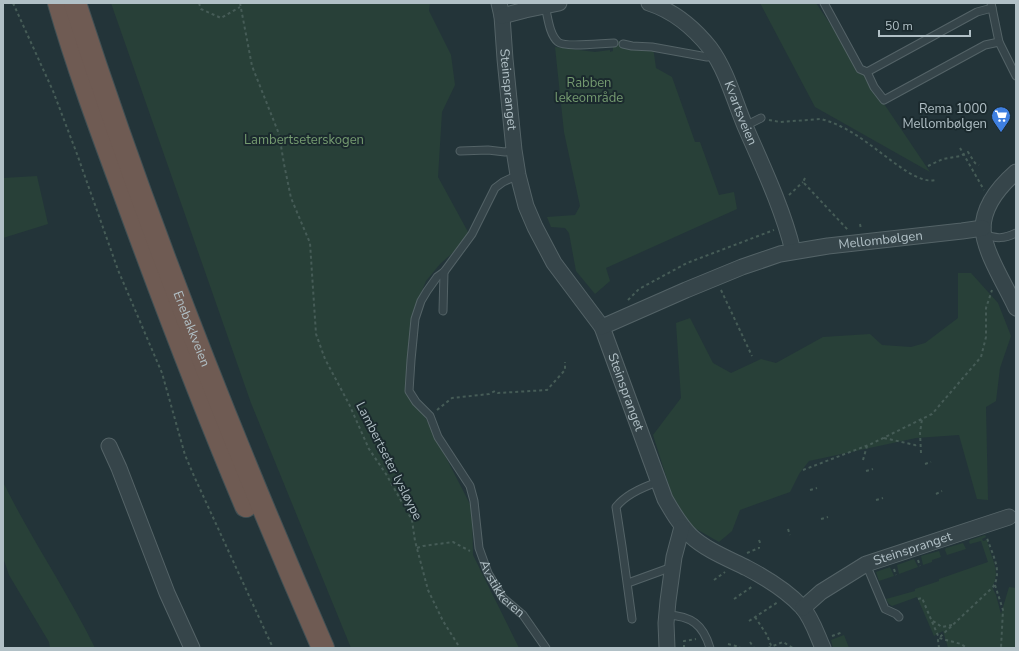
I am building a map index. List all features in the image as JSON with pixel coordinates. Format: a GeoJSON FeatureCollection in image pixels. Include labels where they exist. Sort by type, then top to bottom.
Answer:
{"type":"FeatureCollection","features":[{"type":"Feature","properties":{"kind":"highway","name":"Enebakkveien"},"geometry":{"type":"LineString","coordinates":[[59,3],[89,96],[157,284],[220,444],[306,648]]}},
{"type":"Feature","properties":{"kind":"highway","name":"Enebakkveien"},"geometry":{"type":"LineString","coordinates":[[75,3],[142,198],[202,357],[259,498],[323,648]]}},
{"type":"Feature","properties":{"kind":"street","name":"Kvartsveien"},"geometry":{"type":"LineString","coordinates":[[649,3],[671,13],[692,28],[715,56],[723,70],[755,148],[790,238],[793,251]]}},
{"type":"Feature","properties":{"kind":"street"},"geometry":{"type":"LineString","coordinates":[[501,10],[524,6],[552,5]]}},
{"type":"Feature","properties":{"kind":"street","name":"Steinspranget"},"geometry":{"type":"LineString","coordinates":[[501,10],[514,150],[518,175],[526,206],[554,263],[602,328],[665,499],[676,520],[693,538],[764,578],[789,595],[803,608],[814,626],[823,648]]}},
{"type":"Feature","properties":{"kind":"street"},"geometry":{"type":"LineString","coordinates":[[1016,172],[1005,182],[991,201],[986,213],[984,231],[990,253],[1016,308]]}},
{"type":"Feature","properties":{"kind":"street","name":"Mellombølgen"},"geometry":{"type":"LineString","coordinates":[[602,328],[643,308],[773,256],[793,251],[984,231]]}},
{"type":"Feature","properties":{"kind":"street"},"geometry":{"type":"LineString","coordinates":[[109,446],[119,468],[167,593],[192,648]]}},
{"type":"Feature","properties":{"kind":"street","name":"Steinspranget"},"geometry":{"type":"LineString","coordinates":[[803,608],[821,592],[866,564],[1009,517]]}},
{"type":"Feature","properties":{"kind":"street"},"geometry":{"type":"LineString","coordinates":[[667,648],[667,615],[672,567],[682,527]]}},
{"type":"Feature","properties":{"kind":"lane"},"geometry":{"type":"LineString","coordinates":[[824,3],[860,69],[866,72],[874,87],[884,100],[985,45],[999,42]]}},
{"type":"Feature","properties":{"kind":"lane"},"geometry":{"type":"LineString","coordinates":[[552,5],[550,26],[558,43],[563,45],[614,43]]}},
{"type":"Feature","properties":{"kind":"lane"},"geometry":{"type":"LineString","coordinates":[[866,72],[977,12],[992,6],[999,42],[1016,76]]}},
{"type":"Feature","properties":{"kind":"lane"},"geometry":{"type":"LineString","coordinates":[[623,44],[652,47],[707,57],[715,56]]}},
{"type":"Feature","properties":{"kind":"lane"},"geometry":{"type":"LineString","coordinates":[[745,126],[761,118]]}},
{"type":"Feature","properties":{"kind":"lane"},"geometry":{"type":"LineString","coordinates":[[460,151],[488,150],[505,152],[514,150]]}},
{"type":"Feature","properties":{"kind":"lane"},"geometry":{"type":"LineString","coordinates":[[430,416],[416,402],[409,391],[415,319],[420,305],[437,277],[444,272],[472,234],[496,188],[503,182],[518,175]]}},
{"type":"Feature","properties":{"kind":"lane"},"geometry":{"type":"LineString","coordinates":[[984,231],[994,238],[1001,238],[1016,233]]}},
{"type":"Feature","properties":{"kind":"lane"},"geometry":{"type":"LineString","coordinates":[[443,311],[444,272]]}},
{"type":"Feature","properties":{"kind":"lane","name":"Avstikkeren"},"geometry":{"type":"LineString","coordinates":[[430,416],[438,437],[470,486],[474,501],[481,554],[488,573],[503,598],[523,615],[546,648]]}},
{"type":"Feature","properties":{"kind":"lane"},"geometry":{"type":"LineString","coordinates":[[632,618],[616,508],[621,500],[626,496],[648,485],[658,482]]}},
{"type":"Feature","properties":{"kind":"lane"},"geometry":{"type":"LineString","coordinates":[[866,564],[885,609],[899,617]]}},
{"type":"Feature","properties":{"kind":"lane"},"geometry":{"type":"LineString","coordinates":[[628,583],[672,567]]}},
{"type":"Feature","properties":{"kind":"lane"},"geometry":{"type":"LineString","coordinates":[[667,615],[680,616],[696,623],[704,632],[710,648]]}},
{"type":"Feature","properties":{"kind":"path"},"geometry":{"type":"LineString","coordinates":[[13,3],[58,104],[118,270],[162,374],[183,447],[194,476],[273,648]]}},
{"type":"Feature","properties":{"kind":"path"},"geometry":{"type":"LineString","coordinates":[[199,3],[201,9],[221,18],[240,7]]}},
{"type":"Feature","properties":{"kind":"path","name":"Lambertseter lysløype"},"geometry":{"type":"LineString","coordinates":[[240,3],[252,66],[280,134],[284,164],[292,198],[310,244],[316,334],[325,358],[370,449],[390,480],[412,520],[417,548],[428,590],[443,621],[460,648]]}},
{"type":"Feature","properties":{"kind":"path"},"geometry":{"type":"LineString","coordinates":[[761,118],[780,122],[813,119],[828,121],[846,128],[911,174],[931,181],[936,180]]}},
{"type":"Feature","properties":{"kind":"path"},"geometry":{"type":"LineString","coordinates":[[960,148],[985,192]]}},
{"type":"Feature","properties":{"kind":"path"},"geometry":{"type":"LineString","coordinates":[[928,166],[943,159],[968,152],[975,163],[979,165]]}},
{"type":"Feature","properties":{"kind":"path"},"geometry":{"type":"LineString","coordinates":[[776,202],[790,194],[803,182],[805,178]]}},
{"type":"Feature","properties":{"kind":"path"},"geometry":{"type":"LineString","coordinates":[[803,182],[851,233]]}},
{"type":"Feature","properties":{"kind":"path"},"geometry":{"type":"LineString","coordinates":[[625,303],[639,290],[687,264],[779,228]]}},
{"type":"Feature","properties":{"kind":"path"},"geometry":{"type":"LineString","coordinates":[[715,278],[752,356]]}},
{"type":"Feature","properties":{"kind":"path"},"geometry":{"type":"LineString","coordinates":[[803,470],[867,446],[932,414],[981,357],[986,337],[986,308],[993,286]]}},
{"type":"Feature","properties":{"kind":"path"},"geometry":{"type":"LineString","coordinates":[[430,416],[452,398],[489,394],[495,391],[498,393],[547,390],[565,370],[565,362]]}},
{"type":"Feature","properties":{"kind":"path"},"geometry":{"type":"LineString","coordinates":[[921,453],[920,433],[922,419]]}},
{"type":"Feature","properties":{"kind":"path"},"geometry":{"type":"LineString","coordinates":[[884,438],[915,445],[918,448]]}},
{"type":"Feature","properties":{"kind":"path"},"geometry":{"type":"LineString","coordinates":[[863,460],[867,446]]}},
{"type":"Feature","properties":{"kind":"path"},"geometry":{"type":"LineString","coordinates":[[925,464],[931,462]]}},
{"type":"Feature","properties":{"kind":"path"},"geometry":{"type":"LineString","coordinates":[[866,471],[873,469]]}},
{"type":"Feature","properties":{"kind":"path"},"geometry":{"type":"LineString","coordinates":[[810,490],[817,488]]}},
{"type":"Feature","properties":{"kind":"path"},"geometry":{"type":"LineString","coordinates":[[936,494],[942,491]]}},
{"type":"Feature","properties":{"kind":"path"},"geometry":{"type":"LineString","coordinates":[[876,500],[883,498]]}},
{"type":"Feature","properties":{"kind":"path"},"geometry":{"type":"LineString","coordinates":[[821,519],[828,516]]}},
{"type":"Feature","properties":{"kind":"path"},"geometry":{"type":"LineString","coordinates":[[788,528],[790,535]]}},
{"type":"Feature","properties":{"kind":"path"},"geometry":{"type":"LineString","coordinates":[[939,638],[995,584],[997,580],[998,569],[985,533]]}},
{"type":"Feature","properties":{"kind":"path"},"geometry":{"type":"LineString","coordinates":[[750,552],[759,548],[759,540]]}},
{"type":"Feature","properties":{"kind":"path"},"geometry":{"type":"LineString","coordinates":[[417,548],[453,542],[471,552],[481,554]]}},
{"type":"Feature","properties":{"kind":"path"},"geometry":{"type":"LineString","coordinates":[[734,599],[764,578]]}},
{"type":"Feature","properties":{"kind":"path"},"geometry":{"type":"LineString","coordinates":[[995,584],[1003,610],[1001,648]]}},
{"type":"Feature","properties":{"kind":"path"},"geometry":{"type":"LineString","coordinates":[[749,620],[789,595]]}},
{"type":"Feature","properties":{"kind":"path"},"geometry":{"type":"LineString","coordinates":[[918,599],[922,598],[939,638],[939,648]]}},
{"type":"Feature","properties":{"kind":"path"},"geometry":{"type":"LineString","coordinates":[[755,617],[767,635],[772,647]]}},
{"type":"Feature","properties":{"kind":"path"},"geometry":{"type":"LineString","coordinates":[[931,619],[942,627],[953,625]]}},
{"type":"Feature","properties":{"kind":"path"},"geometry":{"type":"LineString","coordinates":[[939,638],[962,644],[967,648]]}},
{"type":"Feature","properties":{"kind":"path"},"geometry":{"type":"LineString","coordinates":[[684,648],[684,642],[686,640],[707,639]]}},
{"type":"Feature","properties":{"kind":"path"},"geometry":{"type":"LineString","coordinates":[[750,642],[754,648]]}},
{"type":"Feature","properties":{"kind":"path"},"geometry":{"type":"LineString","coordinates":[[768,648],[783,642],[793,648]]}},
{"type":"Feature","properties":{"kind":"path"},"geometry":{"type":"LineString","coordinates":[[728,644],[740,647]]}},
{"type":"Feature","properties":{"kind":"path"},"geometry":{"type":"LineString","coordinates":[[728,648],[732,645]]}},
{"type":"Feature","properties":{"kind":"green space","name":"Lambertseterskogen"},"geometry":{"type":"Polygon","coordinates":[[[111,3],[430,3],[429,11],[451,55],[455,85],[442,112],[438,177],[468,232],[457,249],[440,264],[426,281],[416,305],[407,382],[472,508],[473,555],[519,648],[351,648],[251,403],[111,3]]]}},
{"type":"Feature","properties":{"kind":"green space"},"geometry":{"type":"Polygon","coordinates":[[[760,3],[816,3],[930,172],[815,107],[760,3]]]}},
{"type":"Feature","properties":{"kind":"green space","name":"Rabben lekeområde"},"geometry":{"type":"Polygon","coordinates":[[[613,41],[622,41],[653,47],[656,68],[672,77],[695,142],[700,142],[719,195],[734,192],[737,209],[606,268],[610,281],[595,294],[576,271],[569,233],[565,228],[551,227],[547,217],[575,215],[580,206],[564,132],[555,47],[595,52],[610,50],[610,52],[613,51],[613,41]]]}},
{"type":"Feature","properties":{"kind":"green space"},"geometry":{"type":"Polygon","coordinates":[[[37,176],[48,224],[3,238],[3,178],[37,176]]]}},
{"type":"Feature","properties":{"kind":"green space"},"geometry":{"type":"Polygon","coordinates":[[[958,273],[971,273],[998,303],[1011,336],[1000,368],[996,401],[986,407],[988,500],[977,499],[959,435],[916,438],[809,461],[799,474],[790,492],[740,510],[732,531],[719,542],[691,526],[672,495],[653,435],[681,398],[676,323],[690,318],[713,363],[731,373],[761,359],[776,363],[823,337],[870,334],[882,345],[911,347],[925,343],[958,318],[958,273]]]}},
{"type":"Feature","properties":{"kind":"green space"},"geometry":{"type":"Polygon","coordinates":[[[3,482],[95,648],[50,648],[49,642],[9,575],[3,557],[3,482]]]}},
{"type":"Feature","properties":{"kind":"green space"},"geometry":{"type":"Polygon","coordinates":[[[985,535],[986,537],[982,539],[983,541],[987,540],[996,570],[995,581],[992,587],[996,595],[1001,614],[1009,587],[1016,588],[1016,648],[948,648],[943,631],[934,636],[917,597],[892,606],[886,599],[915,591],[915,589],[939,581],[939,579],[988,562],[981,541],[970,544],[969,542],[970,540],[985,535]]]}},
{"type":"Feature","properties":{"kind":"green space"},"geometry":{"type":"Polygon","coordinates":[[[963,543],[966,549],[947,555],[945,550],[946,548],[963,543]]]}},
{"type":"Feature","properties":{"kind":"green space"},"geometry":{"type":"Polygon","coordinates":[[[939,551],[941,557],[923,565],[921,556],[939,551]]]}},
{"type":"Feature","properties":{"kind":"green space"},"geometry":{"type":"Polygon","coordinates":[[[914,559],[918,567],[899,574],[897,565],[914,559]]]}},
{"type":"Feature","properties":{"kind":"green space"},"geometry":{"type":"Polygon","coordinates":[[[890,567],[894,576],[879,581],[876,572],[890,567]]]}},
{"type":"Feature","properties":{"kind":"green space"},"geometry":{"type":"Polygon","coordinates":[[[844,635],[849,648],[833,648],[831,640],[844,635]]]}},
{"type":"Feature","properties":{"kind":"place","name":"Rema 1000 Mellombølgen"},"geometry":{"type":"Point","coordinates":[1001,133]}}]}
